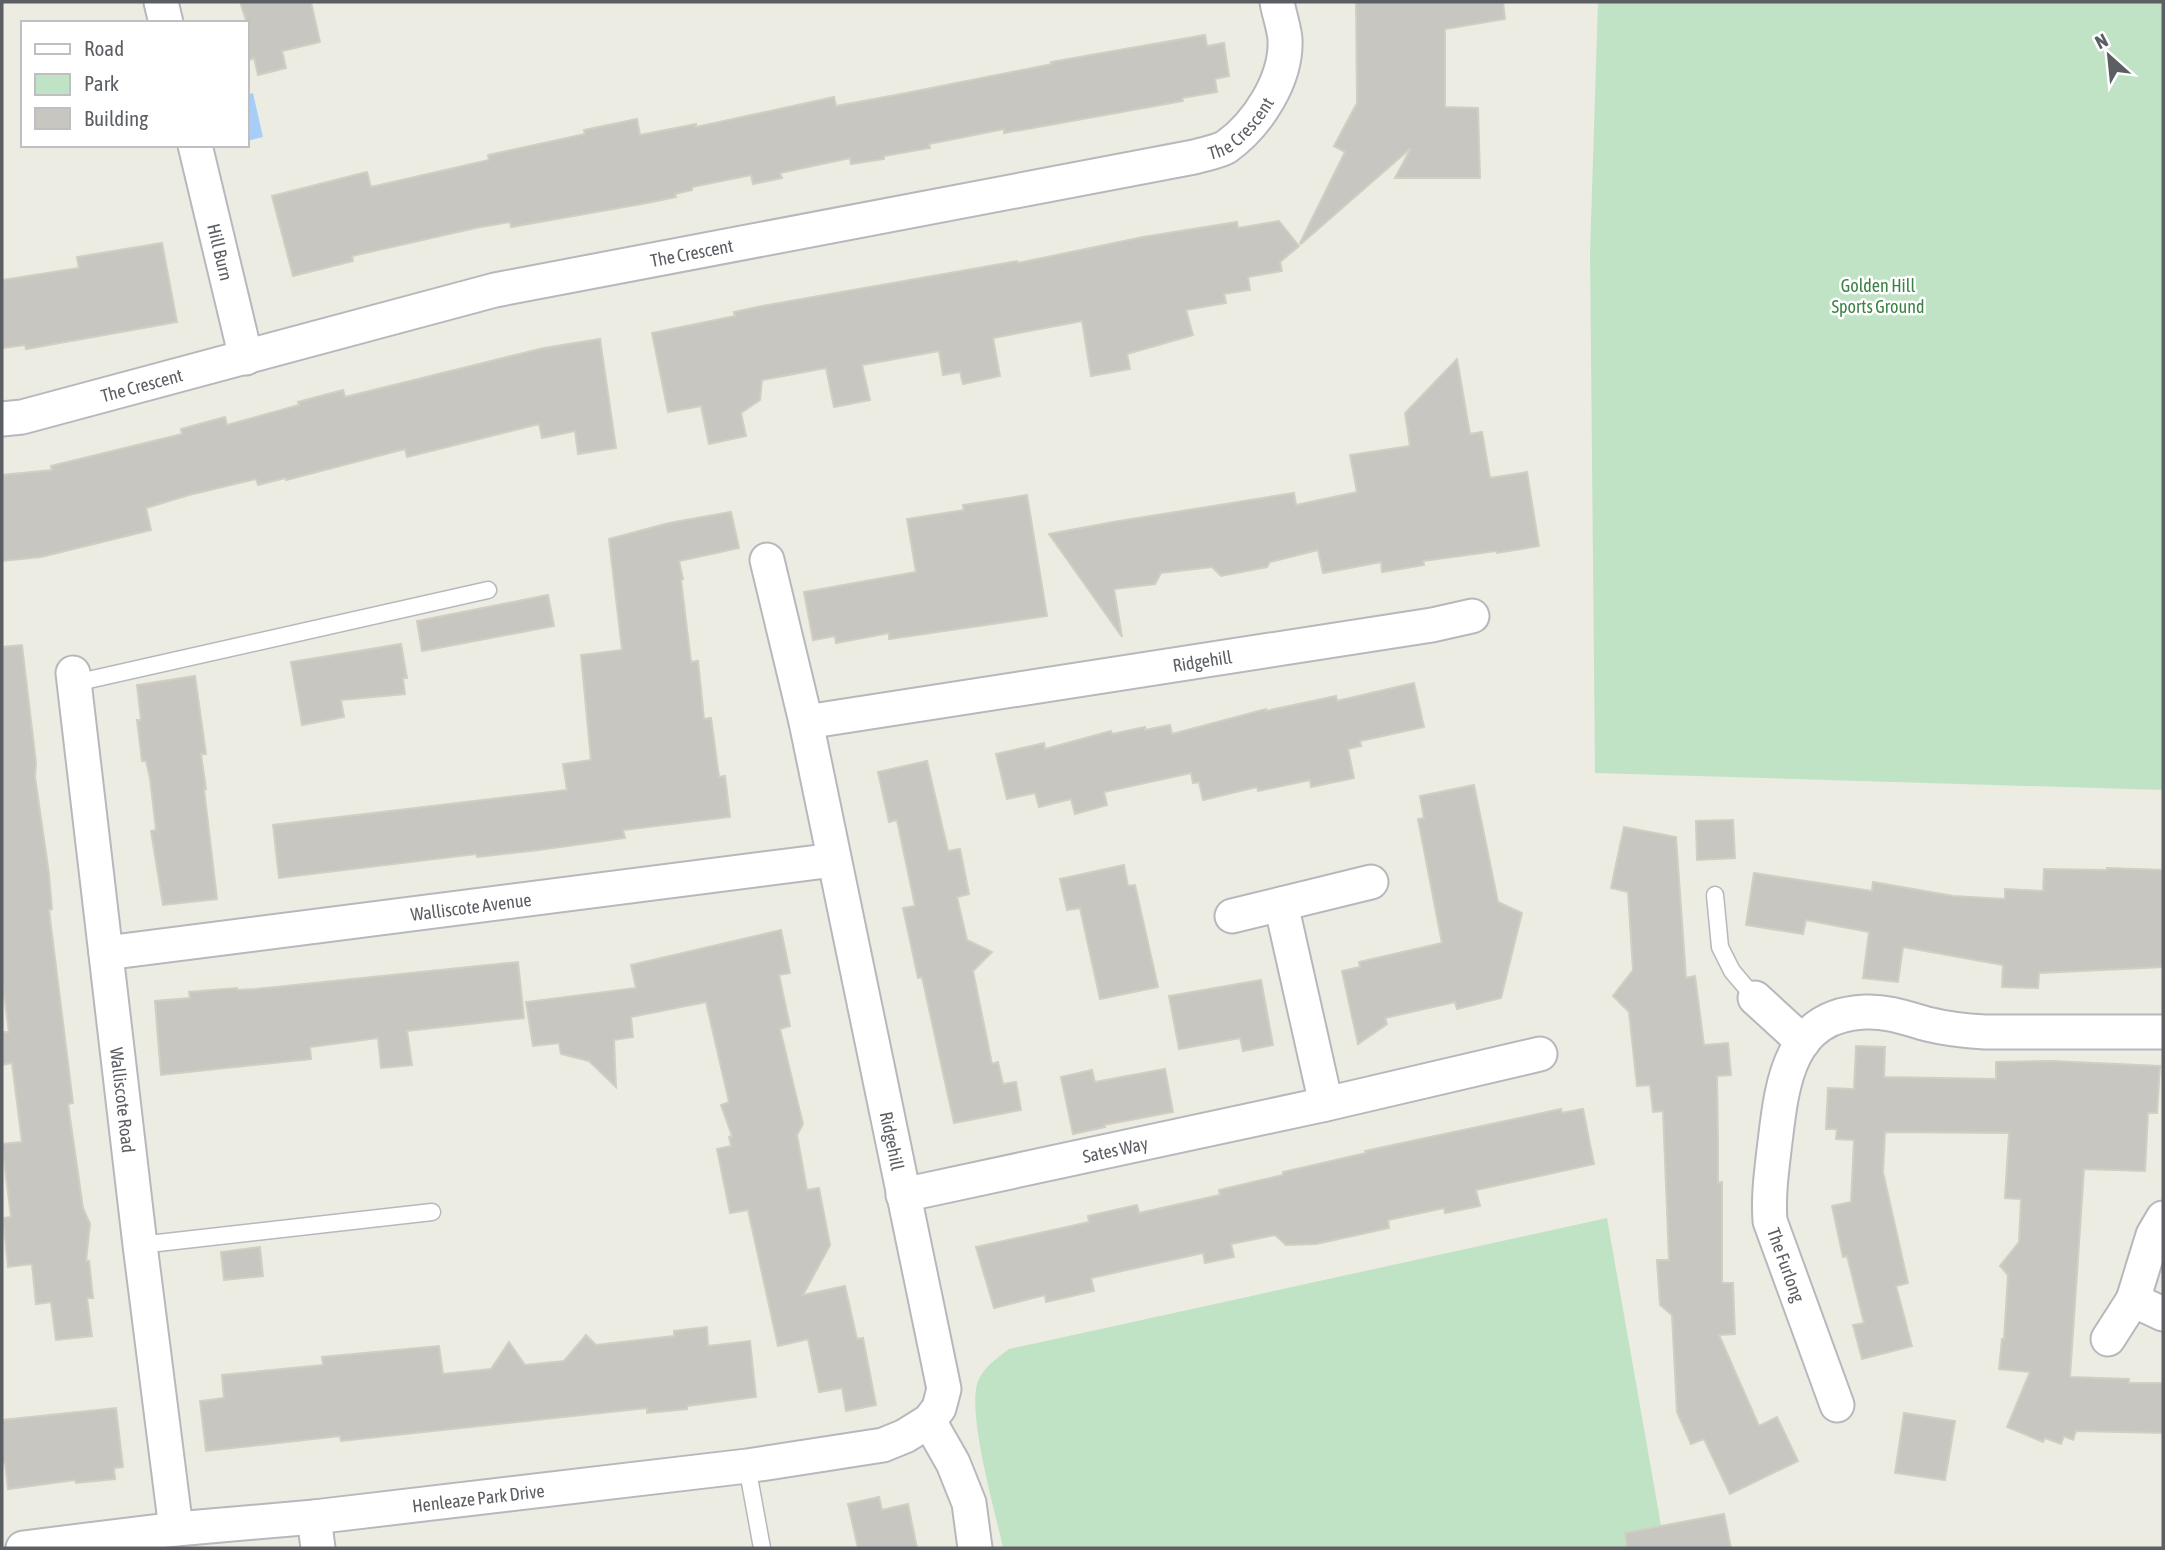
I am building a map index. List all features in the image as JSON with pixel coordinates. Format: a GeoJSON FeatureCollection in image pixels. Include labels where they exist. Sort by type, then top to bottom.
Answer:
{"type":"FeatureCollection","features":[{"type":"Feature","properties":{"kind":"street"},"geometry":{"type":"LineString","coordinates":[[161,2],[166,21]]}},
{"type":"Feature","properties":{"kind":"street","name":"The Crescent"},"geometry":{"type":"LineString","coordinates":[[2,418],[22,417],[495,290],[1195,158],[1224,148],[1249,125],[1271,93],[1282,66],[1284,39],[1276,2]]}},
{"type":"Feature","properties":{"kind":"street","name":"Hill Burn"},"geometry":{"type":"LineString","coordinates":[[195,147],[246,358]]}},
{"type":"Feature","properties":{"kind":"street","name":"Ridgehill"},"geometry":{"type":"LineString","coordinates":[[767,560],[806,722],[944,1389],[939,1408],[929,1421]]}},
{"type":"Feature","properties":{"kind":"street","name":"Ridgehill"},"geometry":{"type":"LineString","coordinates":[[806,722],[1433,638],[1472,616]]}},
{"type":"Feature","properties":{"kind":"street","name":"Walliscote Road"},"geometry":{"type":"LineString","coordinates":[[74,678],[176,1529]]}},
{"type":"Feature","properties":{"kind":"street","name":"Walliscote Avenue"},"geometry":{"type":"LineString","coordinates":[[106,953],[834,860]]}},
{"type":"Feature","properties":{"kind":"street"},"geometry":{"type":"LineString","coordinates":[[1232,916],[1371,882]]}},
{"type":"Feature","properties":{"kind":"street"},"geometry":{"type":"LineString","coordinates":[[1280,904],[1326,1104]]}},
{"type":"Feature","properties":{"kind":"street"},"geometry":{"type":"LineString","coordinates":[[1755,998],[1803,1042]]}},
{"type":"Feature","properties":{"kind":"street","name":"The Furlong"},"geometry":{"type":"LineString","coordinates":[[1837,1405],[1770,1221],[1768,1199],[1783,1084],[1791,1060],[1803,1042],[1818,1027],[1837,1016],[1864,1012],[1892,1013],[1956,1030],[1985,1032],[2163,1032]]}},
{"type":"Feature","properties":{"kind":"street","name":"Sates Way"},"geometry":{"type":"LineString","coordinates":[[903,1195],[1326,1104],[1540,1054]]}},
{"type":"Feature","properties":{"kind":"street"},"geometry":{"type":"LineString","coordinates":[[2108,1339],[2133,1300],[2154,1234],[2163,1218]]}},
{"type":"Feature","properties":{"kind":"street"},"geometry":{"type":"LineString","coordinates":[[2133,1300],[2163,1314]]}},
{"type":"Feature","properties":{"kind":"street"},"geometry":{"type":"LineString","coordinates":[[929,1421],[953,1463],[969,1503],[975,1548]]}},
{"type":"Feature","properties":{"kind":"street","name":"Henleaze Park Drive"},"geometry":{"type":"LineString","coordinates":[[23,1548],[176,1529],[316,1533],[883,1445],[905,1436],[929,1421]]}},
{"type":"Feature","properties":{"kind":"lane"},"geometry":{"type":"LineString","coordinates":[[74,678],[488,590]]}},
{"type":"Feature","properties":{"kind":"lane"},"geometry":{"type":"LineString","coordinates":[[1715,895],[1720,947],[1732,971],[1755,998]]}},
{"type":"Feature","properties":{"kind":"lane"},"geometry":{"type":"LineString","coordinates":[[140,1245],[432,1212]]}},
{"type":"Feature","properties":{"kind":"lane"},"geometry":{"type":"LineString","coordinates":[[747,1466],[762,1548]]}},
{"type":"Feature","properties":{"kind":"green space","name":"Golden Hill Sports Ground"},"geometry":{"type":"Polygon","coordinates":[[[1598,2],[2163,2],[2163,790],[1595,773],[1590,252],[1598,2]]]}},
{"type":"Feature","properties":{"kind":"green space"},"geometry":{"type":"Polygon","coordinates":[[[1607,1218],[1665,1548],[1003,1548],[979,1441],[975,1399],[982,1373],[1009,1349],[1607,1218]]]}},
{"type":"Feature","properties":{"kind":"water"},"geometry":{"type":"Polygon","coordinates":[[[253,93],[263,137],[248,141],[248,95],[253,93]]]}},
{"type":"Feature","properties":{"kind":"building"},"geometry":{"type":"Polygon","coordinates":[[[240,2],[311,2],[320,42],[282,51],[286,68],[258,75],[254,58],[248,61],[246,21],[240,2]]]}},
{"type":"Feature","properties":{"kind":"building"},"geometry":{"type":"Polygon","coordinates":[[[1356,2],[1503,2],[1505,19],[1445,29],[1445,107],[1478,108],[1480,178],[1395,178],[1411,148],[1301,244],[1345,152],[1334,146],[1357,103],[1356,2]]]}},
{"type":"Feature","properties":{"kind":"building"},"geometry":{"type":"Polygon","coordinates":[[[1205,35],[1207,46],[1224,43],[1229,76],[1215,79],[1217,92],[1182,98],[1183,101],[1004,133],[1004,129],[929,144],[930,148],[884,156],[884,159],[851,164],[850,158],[780,173],[782,178],[753,184],[751,175],[692,187],[692,190],[675,194],[676,197],[647,203],[511,227],[510,222],[480,227],[352,256],[353,261],[293,276],[272,196],[367,172],[371,187],[489,160],[488,155],[585,134],[584,130],[637,119],[640,135],[696,124],[696,127],[834,97],[836,106],[1052,64],[1051,62],[1205,35]]]}},
{"type":"Feature","properties":{"kind":"building"},"geometry":{"type":"Polygon","coordinates":[[[1279,221],[1299,246],[1280,262],[1282,271],[1248,277],[1250,290],[1224,294],[1226,303],[1186,310],[1193,335],[1127,354],[1130,369],[1091,376],[1082,321],[993,338],[1000,376],[963,384],[960,372],[943,375],[939,351],[862,365],[870,400],[834,407],[826,368],[762,380],[760,400],[741,413],[746,436],[709,444],[701,406],[668,412],[652,333],[735,316],[734,312],[762,306],[1017,261],[1018,263],[1143,237],[1237,222],[1238,228],[1279,221]]]}},
{"type":"Feature","properties":{"kind":"building"},"geometry":{"type":"Polygon","coordinates":[[[162,243],[177,322],[26,349],[25,345],[2,348],[2,280],[79,268],[77,257],[162,243]]]}},
{"type":"Feature","properties":{"kind":"building"},"geometry":{"type":"Polygon","coordinates":[[[600,339],[616,448],[578,454],[575,431],[542,438],[539,424],[407,457],[405,449],[286,480],[285,478],[258,485],[256,479],[189,495],[146,508],[151,530],[41,557],[2,561],[2,475],[52,470],[51,466],[182,434],[181,429],[225,417],[227,425],[343,390],[345,397],[544,348],[600,339]]]}},
{"type":"Feature","properties":{"kind":"building"},"geometry":{"type":"Polygon","coordinates":[[[1457,359],[1470,434],[1482,432],[1490,478],[1527,472],[1539,546],[1423,561],[1424,565],[1382,572],[1381,562],[1323,573],[1318,550],[1270,562],[1267,567],[1221,576],[1212,567],[1161,573],[1155,584],[1114,589],[1122,637],[1049,534],[1294,493],[1296,505],[1357,492],[1350,455],[1410,446],[1405,413],[1457,359]]]}},
{"type":"Feature","properties":{"kind":"building"},"geometry":{"type":"Polygon","coordinates":[[[1027,495],[1047,616],[889,639],[889,633],[836,643],[835,636],[813,640],[804,592],[916,572],[907,519],[964,510],[963,505],[1027,495]]]}},
{"type":"Feature","properties":{"kind":"building"},"geometry":{"type":"Polygon","coordinates":[[[731,512],[739,548],[679,561],[691,662],[698,661],[704,719],[711,718],[719,777],[725,776],[730,817],[623,830],[625,838],[539,850],[477,857],[476,854],[279,878],[273,825],[567,790],[563,764],[591,760],[581,655],[622,650],[609,539],[669,523],[731,512]]]}},
{"type":"Feature","properties":{"kind":"building"},"geometry":{"type":"Polygon","coordinates":[[[548,595],[554,626],[422,651],[417,621],[548,595]]]}},
{"type":"Feature","properties":{"kind":"building"},"geometry":{"type":"Polygon","coordinates":[[[401,644],[407,678],[403,678],[405,694],[341,700],[344,717],[302,725],[291,662],[401,644]]]}},
{"type":"Feature","properties":{"kind":"building"},"geometry":{"type":"Polygon","coordinates":[[[22,645],[36,763],[35,777],[49,874],[52,909],[49,910],[73,1103],[68,1104],[83,1208],[90,1224],[86,1261],[89,1261],[93,1298],[87,1298],[92,1336],[56,1340],[51,1302],[36,1304],[32,1264],[8,1267],[3,1218],[11,1217],[2,1144],[22,1142],[12,1063],[2,1065],[2,1032],[9,1032],[2,980],[2,647],[22,645]]]}},
{"type":"Feature","properties":{"kind":"building"},"geometry":{"type":"Polygon","coordinates":[[[195,676],[206,754],[201,754],[217,899],[163,905],[151,831],[156,830],[150,778],[146,761],[142,761],[137,720],[141,720],[137,685],[195,676]]]}},
{"type":"Feature","properties":{"kind":"building"},"geometry":{"type":"Polygon","coordinates":[[[1414,683],[1424,727],[1360,741],[1361,746],[1348,749],[1354,778],[1311,787],[1310,780],[1258,791],[1257,787],[1203,800],[1199,782],[1193,783],[1191,773],[1104,792],[1107,805],[1075,814],[1071,799],[1039,807],[1035,793],[1007,799],[996,754],[1044,743],[1045,749],[1111,731],[1112,734],[1145,727],[1145,730],[1170,725],[1172,734],[1266,709],[1336,696],[1337,701],[1414,683]]]}},
{"type":"Feature","properties":{"kind":"building"},"geometry":{"type":"Polygon","coordinates":[[[927,761],[948,851],[960,849],[969,894],[957,897],[967,940],[992,952],[973,971],[992,1064],[998,1062],[1003,1084],[1016,1082],[1021,1110],[954,1123],[922,977],[918,978],[903,908],[915,906],[897,820],[889,822],[878,772],[927,761]]]}},
{"type":"Feature","properties":{"kind":"building"},"geometry":{"type":"Polygon","coordinates":[[[1474,785],[1498,902],[1522,913],[1501,998],[1457,1009],[1455,1002],[1385,1018],[1387,1024],[1358,1044],[1342,971],[1360,967],[1359,962],[1442,943],[1418,819],[1424,818],[1420,796],[1474,785]]]}},
{"type":"Feature","properties":{"kind":"building"},"geometry":{"type":"Polygon","coordinates":[[[1733,820],[1735,858],[1697,860],[1696,821],[1733,820]]]}},
{"type":"Feature","properties":{"kind":"building"},"geometry":{"type":"Polygon","coordinates":[[[1624,827],[1676,837],[1686,978],[1695,976],[1704,1045],[1728,1043],[1731,1075],[1717,1076],[1718,1183],[1722,1182],[1722,1283],[1733,1283],[1735,1334],[1719,1335],[1759,1426],[1777,1417],[1798,1461],[1730,1494],[1704,1439],[1691,1444],[1677,1412],[1672,1315],[1660,1305],[1657,1260],[1669,1260],[1663,1111],[1653,1112],[1650,1085],[1637,1086],[1629,1012],[1613,996],[1633,970],[1628,892],[1611,888],[1624,827]]]}},
{"type":"Feature","properties":{"kind":"building"},"geometry":{"type":"Polygon","coordinates":[[[1124,865],[1128,886],[1135,885],[1158,987],[1100,999],[1080,908],[1067,910],[1060,879],[1124,865]]]}},
{"type":"Feature","properties":{"kind":"building"},"geometry":{"type":"Polygon","coordinates":[[[2044,869],[2163,870],[2163,967],[2039,973],[2038,988],[2002,987],[2003,965],[1903,947],[1898,982],[1863,978],[1869,932],[1806,920],[1803,934],[1746,925],[1754,873],[1872,891],[1873,882],[1953,896],[2005,899],[2005,889],[2043,891],[2044,869]]]}},
{"type":"Feature","properties":{"kind":"building"},"geometry":{"type":"Polygon","coordinates":[[[781,930],[790,973],[779,975],[790,1026],[780,1029],[803,1124],[797,1135],[807,1190],[819,1188],[830,1245],[803,1295],[845,1286],[857,1339],[863,1338],[876,1405],[846,1411],[842,1388],[819,1392],[808,1339],[778,1346],[748,1210],[730,1213],[717,1149],[731,1146],[729,1137],[732,1136],[721,1105],[729,1102],[706,1002],[631,1017],[633,1037],[614,1040],[616,1087],[589,1061],[561,1054],[559,1043],[533,1046],[526,1002],[636,988],[631,965],[781,930]]]}},
{"type":"Feature","properties":{"kind":"building"},"geometry":{"type":"Polygon","coordinates":[[[518,962],[524,1018],[407,1031],[412,1065],[381,1068],[378,1038],[310,1047],[311,1059],[161,1075],[155,1001],[190,998],[189,992],[256,989],[518,962]]]}},
{"type":"Feature","properties":{"kind":"building"},"geometry":{"type":"Polygon","coordinates":[[[1261,980],[1273,1045],[1243,1051],[1240,1038],[1179,1049],[1169,996],[1261,980]]]}},
{"type":"Feature","properties":{"kind":"building"},"geometry":{"type":"Polygon","coordinates":[[[1856,1046],[1885,1047],[1884,1077],[1996,1079],[1996,1062],[2052,1061],[2160,1066],[2157,1113],[2148,1113],[2145,1171],[2084,1169],[2070,1377],[2129,1379],[2129,1383],[2163,1383],[2163,1433],[2076,1431],[2073,1440],[2064,1436],[2061,1444],[2045,1438],[2043,1442],[2007,1427],[2030,1372],[1999,1369],[2004,1339],[2008,1275],[2000,1266],[2019,1242],[2021,1199],[2005,1198],[2009,1133],[1885,1132],[1883,1172],[1908,1283],[1896,1286],[1912,1346],[1862,1359],[1853,1325],[1864,1323],[1847,1256],[1843,1257],[1832,1206],[1851,1202],[1854,1140],[1836,1139],[1837,1129],[1826,1129],[1828,1088],[1854,1089],[1856,1046]]]}},
{"type":"Feature","properties":{"kind":"building"},"geometry":{"type":"Polygon","coordinates":[[[1165,1069],[1173,1112],[1104,1125],[1105,1127],[1073,1134],[1061,1077],[1092,1070],[1095,1082],[1165,1069]]]}},
{"type":"Feature","properties":{"kind":"building"},"geometry":{"type":"Polygon","coordinates":[[[1561,1109],[1562,1113],[1583,1109],[1594,1164],[1476,1190],[1480,1206],[1445,1213],[1444,1208],[1388,1220],[1389,1228],[1316,1244],[1286,1245],[1275,1235],[1231,1244],[1234,1257],[1205,1263],[1203,1253],[1091,1278],[1094,1291],[1046,1302],[1045,1295],[994,1308],[976,1247],[1089,1222],[1088,1216],[1137,1205],[1139,1213],[1220,1195],[1219,1190],[1366,1153],[1365,1151],[1561,1109]]]}},
{"type":"Feature","properties":{"kind":"building"},"geometry":{"type":"Polygon","coordinates":[[[260,1247],[263,1276],[224,1280],[221,1252],[260,1247]]]}},
{"type":"Feature","properties":{"kind":"building"},"geometry":{"type":"Polygon","coordinates":[[[707,1327],[708,1346],[750,1341],[756,1397],[647,1413],[647,1408],[341,1441],[340,1436],[206,1451],[200,1401],[224,1398],[222,1375],[323,1365],[322,1357],[439,1346],[443,1374],[491,1369],[509,1342],[525,1365],[564,1361],[586,1335],[596,1345],[674,1336],[674,1331],[707,1327]]]}},
{"type":"Feature","properties":{"kind":"building"},"geometry":{"type":"Polygon","coordinates":[[[116,1408],[123,1467],[114,1468],[115,1479],[76,1483],[75,1480],[8,1489],[5,1463],[2,1464],[2,1420],[116,1408]]]}},
{"type":"Feature","properties":{"kind":"building"},"geometry":{"type":"Polygon","coordinates":[[[1904,1413],[1955,1421],[1945,1480],[1895,1473],[1904,1413]]]}},
{"type":"Feature","properties":{"kind":"building"},"geometry":{"type":"Polygon","coordinates":[[[879,1497],[882,1510],[908,1504],[917,1548],[858,1548],[848,1504],[879,1497]]]}},
{"type":"Feature","properties":{"kind":"building"},"geometry":{"type":"Polygon","coordinates":[[[1724,1514],[1731,1548],[1627,1548],[1625,1533],[1724,1514]]]}}]}
